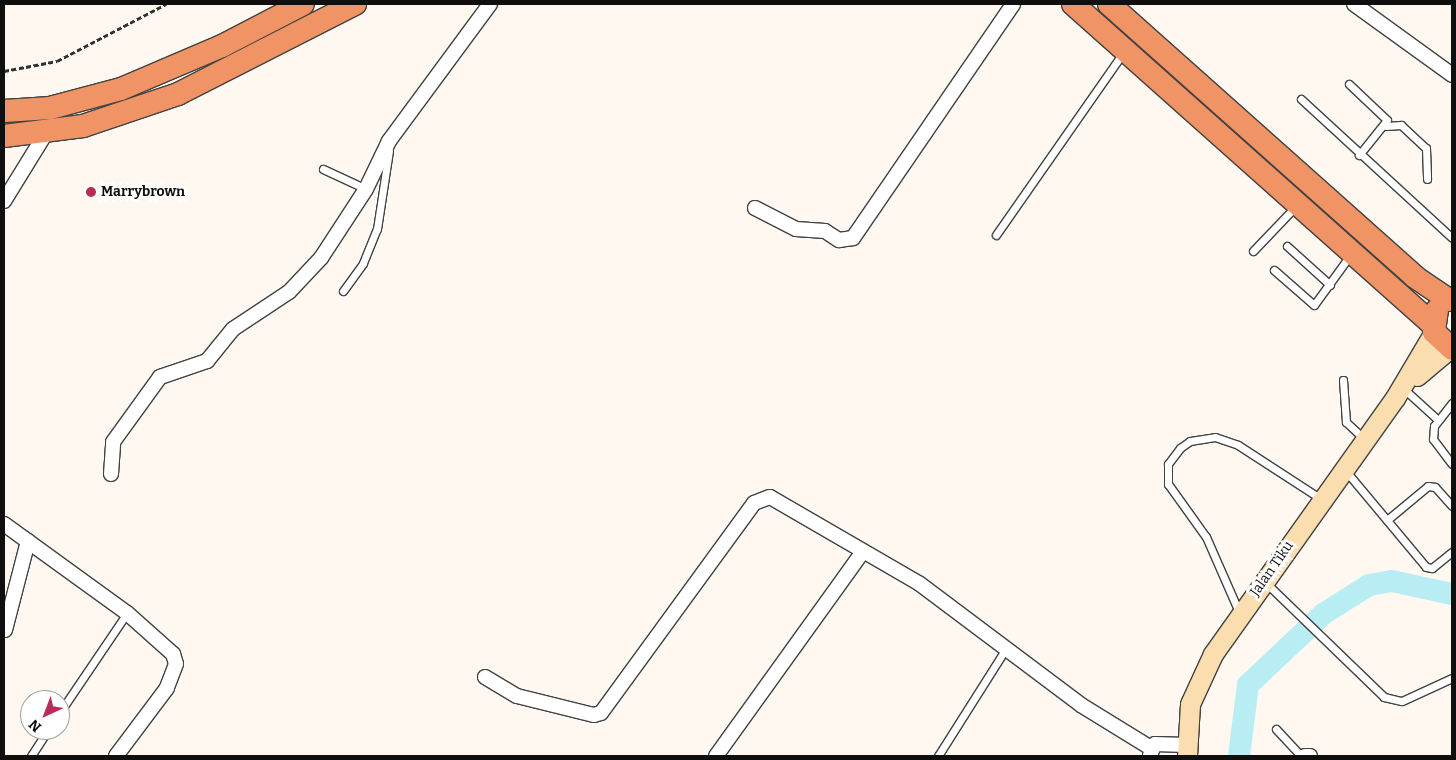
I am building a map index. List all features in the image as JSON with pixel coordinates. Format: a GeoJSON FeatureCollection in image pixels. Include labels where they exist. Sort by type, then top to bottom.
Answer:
{"type":"FeatureCollection","features":[{"type":"Feature","properties":{"kind":"highway"},"geometry":{"type":"LineString","coordinates":[[4,111],[50,108],[122,89],[222,46],[303,4]]}},
{"type":"Feature","properties":{"kind":"highway"},"geometry":{"type":"LineString","coordinates":[[4,136],[46,133],[127,114],[178,94],[355,4]]}},
{"type":"Feature","properties":{"kind":"highway"},"geometry":{"type":"LineString","coordinates":[[1073,4],[1352,252],[1433,328],[1451,349]]}},
{"type":"Feature","properties":{"kind":"highway"},"geometry":{"type":"LineString","coordinates":[[1109,4],[1415,277],[1451,300],[1437,310],[1433,328]]}},
{"type":"Feature","properties":{"kind":"main road","name":"Jalan Tiku"},"geometry":{"type":"LineString","coordinates":[[1187,751],[1190,704],[1198,682],[1240,614],[1399,393],[1433,328]]}},
{"type":"Feature","properties":{"kind":"main road","name":"Jalan Tiku"},"geometry":{"type":"LineString","coordinates":[[1399,393],[1451,349]]}},
{"type":"Feature","properties":{"kind":"street"},"geometry":{"type":"LineString","coordinates":[[111,474],[113,442],[153,385],[166,373],[207,361],[233,329],[289,292],[326,251],[366,189],[390,141],[490,4]]}},
{"type":"Feature","properties":{"kind":"street"},"geometry":{"type":"LineString","coordinates":[[755,208],[796,229],[825,231],[839,240],[853,238],[1013,4]]}},
{"type":"Feature","properties":{"kind":"street"},"geometry":{"type":"LineString","coordinates":[[1354,4],[1452,75]]}},
{"type":"Feature","properties":{"kind":"street"},"geometry":{"type":"LineString","coordinates":[[4,200],[46,133]]}},
{"type":"Feature","properties":{"kind":"street"},"geometry":{"type":"LineString","coordinates":[[485,677],[517,696],[594,715],[601,712],[754,503],[770,497],[862,553],[920,584],[1007,647],[1081,705],[1150,752],[1187,751]]}},
{"type":"Feature","properties":{"kind":"street"},"geometry":{"type":"LineString","coordinates":[[5,528],[28,541],[126,613],[165,645],[176,664],[167,688],[116,756]]}},
{"type":"Feature","properties":{"kind":"street"},"geometry":{"type":"LineString","coordinates":[[5,630],[28,541]]}},
{"type":"Feature","properties":{"kind":"street"},"geometry":{"type":"LineString","coordinates":[[716,756],[862,553]]}},
{"type":"Feature","properties":{"kind":"street"},"geometry":{"type":"LineString","coordinates":[[1305,756],[1310,756]]}},
{"type":"Feature","properties":{"kind":"lane"},"geometry":{"type":"LineString","coordinates":[[996,235],[1125,50]]}},
{"type":"Feature","properties":{"kind":"lane"},"geometry":{"type":"LineString","coordinates":[[1349,84],[1384,114],[1386,126]]}},
{"type":"Feature","properties":{"kind":"lane"},"geometry":{"type":"LineString","coordinates":[[1301,99],[1359,155],[1452,238]]}},
{"type":"Feature","properties":{"kind":"lane"},"geometry":{"type":"LineString","coordinates":[[1359,155],[1386,126],[1401,125],[1426,148],[1427,179]]}},
{"type":"Feature","properties":{"kind":"lane"},"geometry":{"type":"LineString","coordinates":[[343,290],[362,263],[377,229],[390,141]]}},
{"type":"Feature","properties":{"kind":"lane"},"geometry":{"type":"LineString","coordinates":[[323,169],[366,189]]}},
{"type":"Feature","properties":{"kind":"lane"},"geometry":{"type":"LineString","coordinates":[[1253,251],[1298,204]]}},
{"type":"Feature","properties":{"kind":"lane"},"geometry":{"type":"LineString","coordinates":[[1287,246],[1330,285]]}},
{"type":"Feature","properties":{"kind":"lane"},"geometry":{"type":"LineString","coordinates":[[1274,270],[1314,305],[1352,252]]}},
{"type":"Feature","properties":{"kind":"lane"},"geometry":{"type":"LineString","coordinates":[[1343,380],[1346,422],[1364,440]]}},
{"type":"Feature","properties":{"kind":"lane"},"geometry":{"type":"LineString","coordinates":[[1399,393],[1438,420]]}},
{"type":"Feature","properties":{"kind":"lane"},"geometry":{"type":"LineString","coordinates":[[1452,403],[1438,420],[1434,445],[1452,464]]}},
{"type":"Feature","properties":{"kind":"lane"},"geometry":{"type":"LineString","coordinates":[[1240,614],[1206,537],[1168,484],[1168,464],[1190,441],[1215,437],[1270,463],[1321,499]]}},
{"type":"Feature","properties":{"kind":"lane"},"geometry":{"type":"LineString","coordinates":[[1344,468],[1429,569],[1452,552]]}},
{"type":"Feature","properties":{"kind":"lane"},"geometry":{"type":"LineString","coordinates":[[1387,520],[1428,486],[1435,487],[1452,506]]}},
{"type":"Feature","properties":{"kind":"lane"},"geometry":{"type":"LineString","coordinates":[[1264,580],[1331,646],[1393,701],[1452,678]]}},
{"type":"Feature","properties":{"kind":"lane"},"geometry":{"type":"LineString","coordinates":[[70,697],[126,613]]}},
{"type":"Feature","properties":{"kind":"lane"},"geometry":{"type":"LineString","coordinates":[[938,756],[1007,647]]}},
{"type":"Feature","properties":{"kind":"lane"},"geometry":{"type":"LineString","coordinates":[[1276,729],[1301,756]]}},
{"type":"Feature","properties":{"kind":"lane"},"geometry":{"type":"LineString","coordinates":[[31,756],[41,740]]}},
{"type":"Feature","properties":{"kind":"path"},"geometry":{"type":"LineString","coordinates":[[4,71],[29,70],[74,54],[166,4]]}},
{"type":"Feature","properties":{"kind":"waterway"},"geometry":{"type":"LineString","coordinates":[[1239,756],[1248,685],[1323,614],[1369,585],[1392,581],[1452,594]]}},
{"type":"Feature","properties":{"kind":"place","name":"Marrybrown"},"geometry":{"type":"Point","coordinates":[91,192]}}]}
